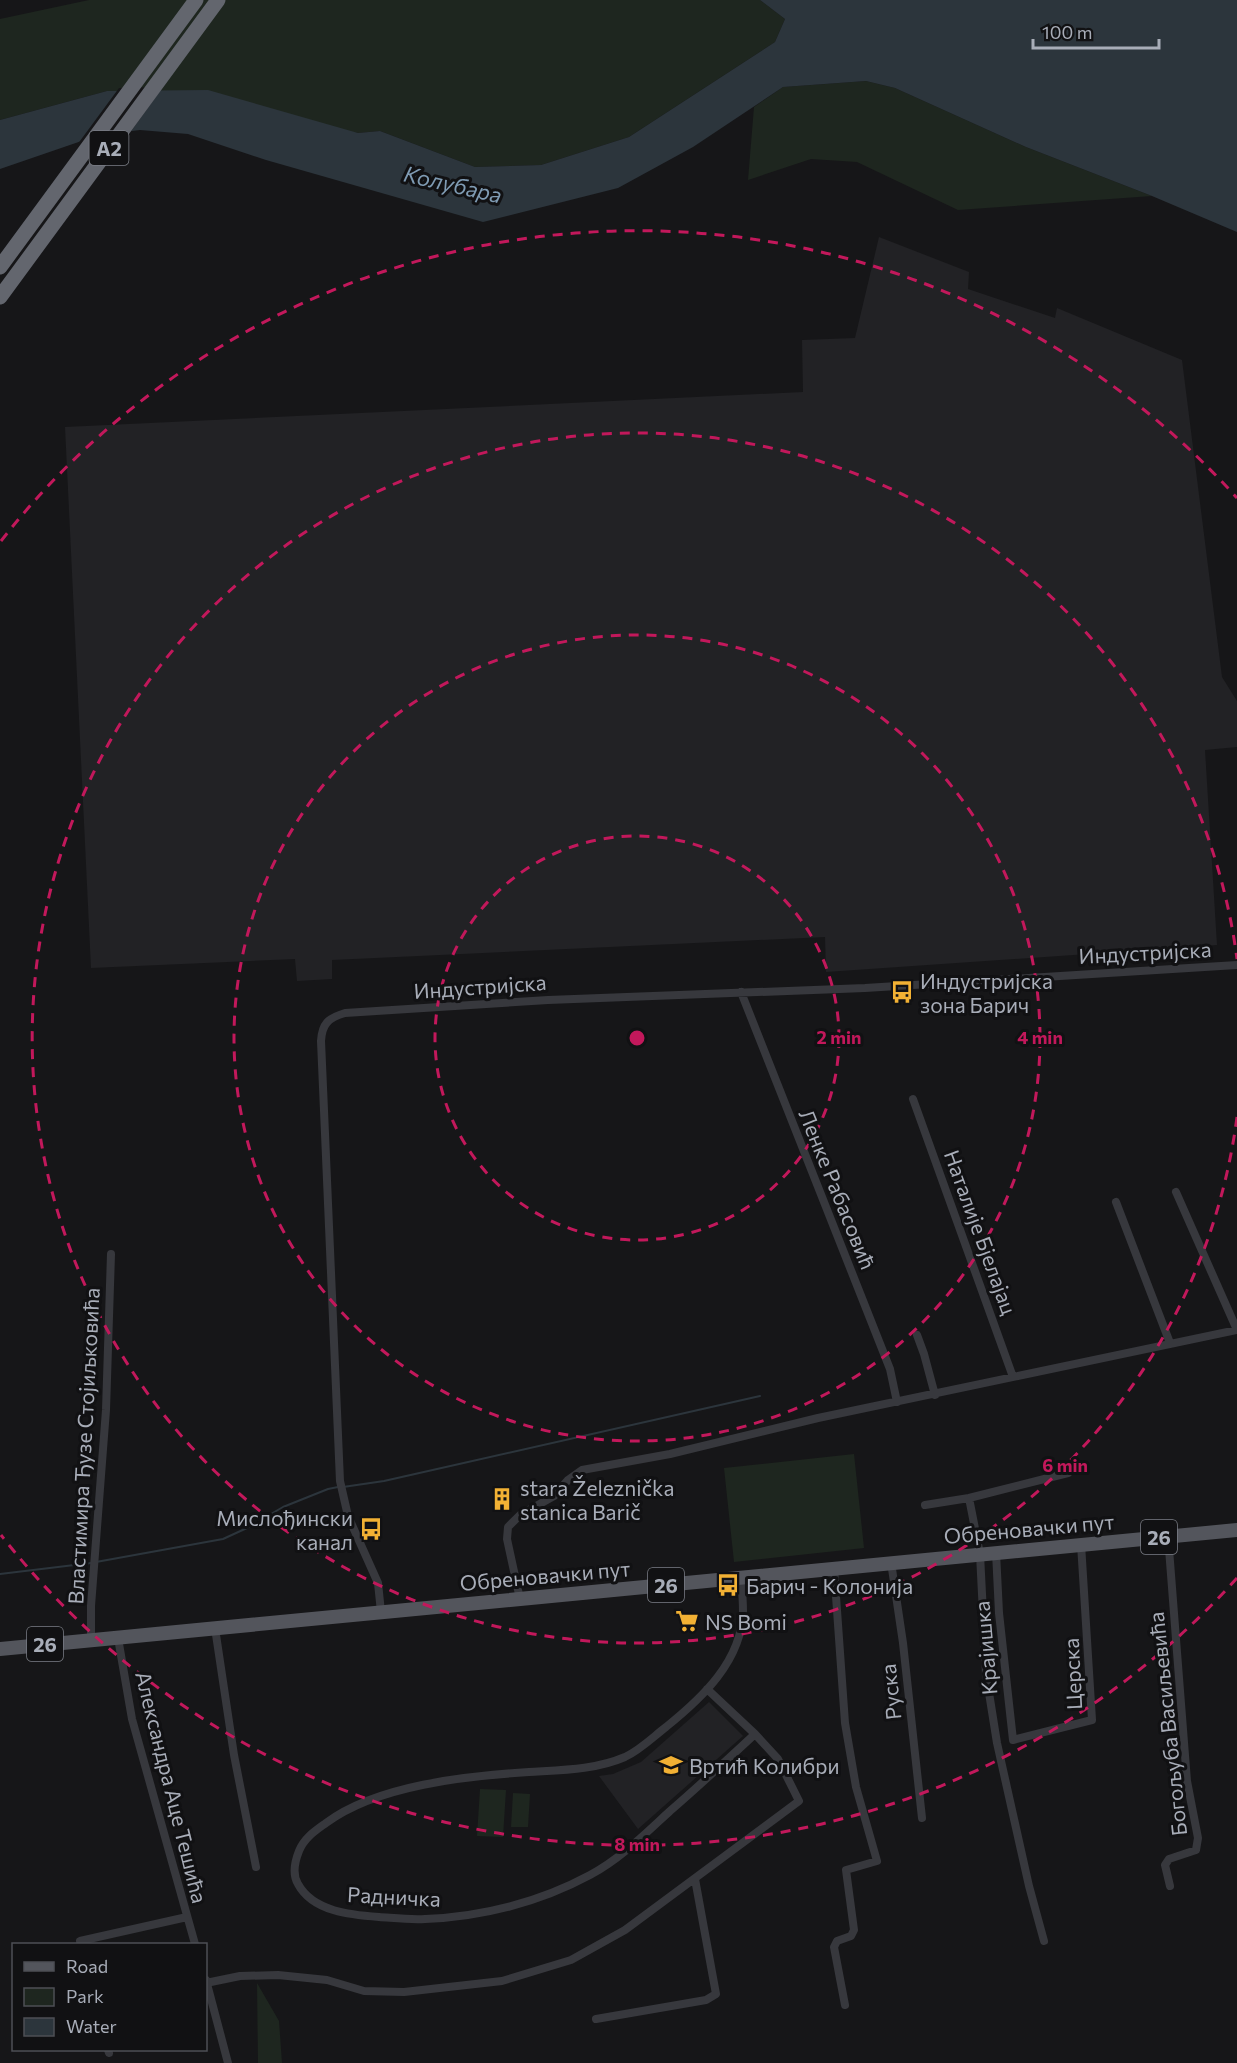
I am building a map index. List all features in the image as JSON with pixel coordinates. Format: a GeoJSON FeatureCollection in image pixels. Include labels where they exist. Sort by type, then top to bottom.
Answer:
{"type":"FeatureCollection","features":[{"type":"Feature","properties":{"kind":"highway","name":"A2"},"geometry":{"type":"LineString","coordinates":[[0,267],[196,0]]}},
{"type":"Feature","properties":{"kind":"highway","name":"A2"},"geometry":{"type":"LineString","coordinates":[[0,297],[218,0]]}},
{"type":"Feature","properties":{"kind":"main road","name":"Обреновачки пут"},"geometry":{"type":"LineString","coordinates":[[0,1649],[1237,1530]]}},
{"type":"Feature","properties":{"kind":"street","name":"Индустријска"},"geometry":{"type":"LineString","coordinates":[[381,1612],[378,1583],[348,1516],[341,1493],[321,1041],[326,1022],[334,1016],[345,1013],[531,1000],[865,988],[1237,965]]}},
{"type":"Feature","properties":{"kind":"street","name":"Ленке Рабасовић"},"geometry":{"type":"LineString","coordinates":[[741,992],[890,1369],[897,1402]]}},
{"type":"Feature","properties":{"kind":"street","name":"Наталије Бјелајац"},"geometry":{"type":"LineString","coordinates":[[913,1100],[1013,1377]]}},
{"type":"Feature","properties":{"kind":"street"},"geometry":{"type":"LineString","coordinates":[[520,1599],[507,1539],[508,1527],[520,1515],[550,1499],[582,1470],[670,1454],[818,1418],[1237,1330],[1176,1192]]}},
{"type":"Feature","properties":{"kind":"street"},"geometry":{"type":"LineString","coordinates":[[1116,1202],[1170,1343]]}},
{"type":"Feature","properties":{"kind":"street","name":"Властимира Ђузе Стојиљковића"},"geometry":{"type":"LineString","coordinates":[[91,1640],[106,1410],[111,1254]]}},
{"type":"Feature","properties":{"kind":"street"},"geometry":{"type":"LineString","coordinates":[[917,1335],[935,1395]]}},
{"type":"Feature","properties":{"kind":"street"},"geometry":{"type":"LineString","coordinates":[[925,1505],[969,1498],[1068,1473]]}},
{"type":"Feature","properties":{"kind":"street"},"geometry":{"type":"LineString","coordinates":[[969,1498],[980,1554],[986,1674],[997,1743],[1044,1941]]}},
{"type":"Feature","properties":{"kind":"street","name":"Богољуба Васиљевића"},"geometry":{"type":"LineString","coordinates":[[1168,1536],[1186,1771],[1198,1838],[1196,1850],[1169,1858],[1165,1865],[1170,1886]]}},
{"type":"Feature","properties":{"kind":"street","name":"Церска"},"geometry":{"type":"LineString","coordinates":[[1013,1740],[1092,1720],[1082,1544]]}},
{"type":"Feature","properties":{"kind":"street","name":"Крајишка"},"geometry":{"type":"LineString","coordinates":[[996,1552],[999,1612],[1013,1740]]}},
{"type":"Feature","properties":{"kind":"street","name":"Руска"},"geometry":{"type":"LineString","coordinates":[[891,1562],[903,1643],[922,1818]]}},
{"type":"Feature","properties":{"kind":"street"},"geometry":{"type":"LineString","coordinates":[[834,1568],[845,1723],[856,1786],[877,1861],[846,1870],[854,1930],[851,1936],[837,1941],[834,1947],[845,2005]]}},
{"type":"Feature","properties":{"kind":"street","name":"Радничка"},"geometry":{"type":"LineString","coordinates":[[741,1577],[743,1612],[736,1645],[726,1666],[681,1716],[632,1753],[586,1768],[498,1774],[438,1782],[380,1796],[347,1809],[306,1838],[296,1861],[294,1875],[304,1892],[321,1906],[354,1915],[423,1920],[481,1914],[547,1895],[591,1875],[630,1848],[755,1734]]}},
{"type":"Feature","properties":{"kind":"street"},"geometry":{"type":"LineString","coordinates":[[215,1628],[234,1755],[256,1867]]}},
{"type":"Feature","properties":{"kind":"street","name":"Александра Аце Тешића"},"geometry":{"type":"LineString","coordinates":[[118,1638],[132,1719],[195,1943]]}},
{"type":"Feature","properties":{"kind":"street"},"geometry":{"type":"LineString","coordinates":[[207,1981],[240,1976],[278,1975],[327,1980],[364,1991],[404,1992],[447,1989],[502,1981],[571,1960],[625,1930],[799,1801],[778,1759],[707,1689]]}},
{"type":"Feature","properties":{"kind":"street"},"geometry":{"type":"LineString","coordinates":[[596,2019],[706,2000],[716,1994],[695,1879]]}},
{"type":"Feature","properties":{"kind":"street"},"geometry":{"type":"LineString","coordinates":[[81,1943],[80,1941],[187,1917]]}},
{"type":"Feature","properties":{"kind":"street"},"geometry":{"type":"LineString","coordinates":[[207,1985],[228,2063]]}},
{"type":"Feature","properties":{"kind":"shaded area"},"geometry":{"type":"Polygon","coordinates":[[[879,237],[969,272],[968,289],[1055,318],[1057,308],[1182,360],[1222,677],[1237,701],[1237,747],[1205,750],[1217,945],[826,972],[825,937],[332,960],[332,979],[297,981],[295,959],[91,968],[65,427],[803,392],[802,340],[855,338],[879,237]]]}},
{"type":"Feature","properties":{"kind":"shaded area","name":"Вртић Колибри"},"geometry":{"type":"Polygon","coordinates":[[[709,1702],[743,1736],[638,1829],[599,1776],[613,1774],[641,1762],[709,1702]]]}},
{"type":"Feature","properties":{"kind":"green space"},"geometry":{"type":"Polygon","coordinates":[[[89,0],[760,0],[785,19],[775,42],[629,137],[541,165],[475,167],[380,131],[358,133],[107,91],[0,120],[0,19],[89,0]]]}},
{"type":"Feature","properties":{"kind":"green space"},"geometry":{"type":"Polygon","coordinates":[[[866,81],[895,88],[1026,147],[1152,196],[958,210],[857,162],[811,159],[748,180],[754,107],[783,87],[866,81]]]}},
{"type":"Feature","properties":{"kind":"green space"},"geometry":{"type":"Polygon","coordinates":[[[854,1454],[864,1548],[734,1562],[724,1468],[854,1454]]]}},
{"type":"Feature","properties":{"kind":"green space"},"geometry":{"type":"Polygon","coordinates":[[[480,1789],[506,1790],[503,1837],[477,1836],[480,1789]]]}},
{"type":"Feature","properties":{"kind":"green space"},"geometry":{"type":"Polygon","coordinates":[[[513,1793],[530,1794],[528,1827],[511,1827],[513,1793]]]}},
{"type":"Feature","properties":{"kind":"green space"},"geometry":{"type":"Polygon","coordinates":[[[257,1983],[279,2021],[282,2063],[258,2063],[257,1983]]]}},
{"type":"Feature","properties":{"kind":"water","name":"Колубара"},"geometry":{"type":"Polygon","coordinates":[[[760,0],[1237,0],[1237,232],[1026,147],[895,88],[866,81],[783,87],[693,147],[618,188],[483,222],[266,160],[188,134],[140,130],[99,135],[0,169],[0,120],[107,91],[208,90],[358,133],[380,131],[475,167],[541,165],[629,137],[775,42],[785,19],[760,0]]]}},
{"type":"Feature","properties":{"kind":"pier"},"geometry":{"type":"Polygon","coordinates":[[[163,87],[129,134],[100,138],[77,145],[119,88],[163,87]]]}},
{"type":"Feature","properties":{"kind":"waterway"},"geometry":{"type":"LineString","coordinates":[[343,1487],[384,1481],[760,1396]]}},
{"type":"Feature","properties":{"kind":"waterway"},"geometry":{"type":"LineString","coordinates":[[96,1562],[223,1539],[283,1507],[338,1487]]}},
{"type":"Feature","properties":{"kind":"waterway"},"geometry":{"type":"LineString","coordinates":[[0,1574],[91,1563]]}},
{"type":"Feature","properties":{"kind":"place","name":"Индустријска зона Барич"},"geometry":{"type":"Point","coordinates":[902,992]}},
{"type":"Feature","properties":{"kind":"place","name":"stara Železnička stanica Barič"},"geometry":{"type":"Point","coordinates":[502,1499]}},
{"type":"Feature","properties":{"kind":"place","name":"Мислођински канал"},"geometry":{"type":"Point","coordinates":[371,1529]}},
{"type":"Feature","properties":{"kind":"place","name":"Барич - Колонија"},"geometry":{"type":"Point","coordinates":[728,1585]}},
{"type":"Feature","properties":{"kind":"place","name":"NS Bomi"},"geometry":{"type":"Point","coordinates":[687,1621]}},
{"type":"Feature","properties":{"kind":"place","name":"Вртић Колибри"},"geometry":{"type":"Point","coordinates":[671,1765]}}]}
